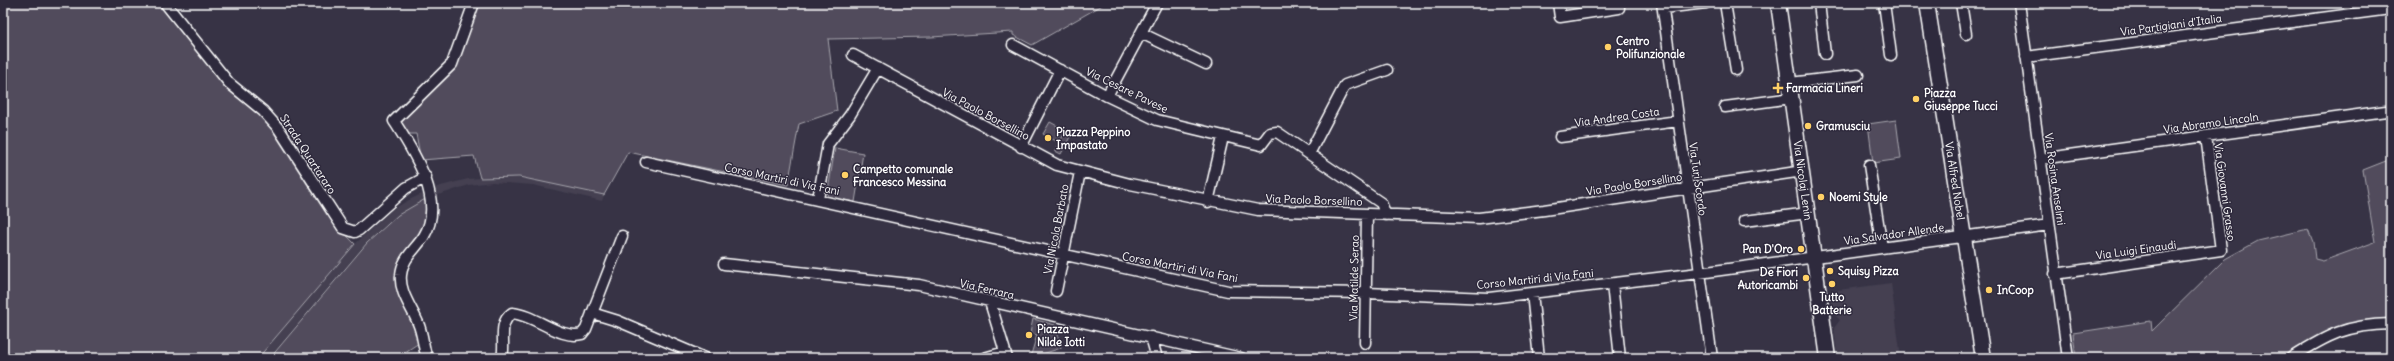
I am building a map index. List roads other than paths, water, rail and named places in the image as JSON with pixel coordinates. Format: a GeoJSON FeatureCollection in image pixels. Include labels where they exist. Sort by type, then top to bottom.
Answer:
{"type":"FeatureCollection","features":[{"type":"Feature","properties":{"kind":"main road","name":"Via Nicolaj Lenin"},"geometry":{"type":"LineString","coordinates":[[1778,3],[1815,257],[1828,358]]}},
{"type":"Feature","properties":{"kind":"main road","name":"Via Alfred Nobel"},"geometry":{"type":"LineString","coordinates":[[1927,3],[1983,358]]}},
{"type":"Feature","properties":{"kind":"street","name":"Strada Quartararo"},"geometry":{"type":"LineString","coordinates":[[165,3],[229,83],[263,111],[279,129],[343,228],[355,232],[360,230],[406,188],[426,177]]}},
{"type":"Feature","properties":{"kind":"street"},"geometry":{"type":"LineString","coordinates":[[427,358],[418,323],[408,303],[400,280],[404,262],[427,230],[430,201],[426,177],[416,156],[394,121],[452,64],[474,3]]}},
{"type":"Feature","properties":{"kind":"street"},"geometry":{"type":"LineString","coordinates":[[1108,96],[1157,3]]}},
{"type":"Feature","properties":{"kind":"street"},"geometry":{"type":"LineString","coordinates":[[1558,3],[1560,17],[1619,8],[1618,3]]}},
{"type":"Feature","properties":{"kind":"street"},"geometry":{"type":"LineString","coordinates":[[1662,6],[1706,3]]}},
{"type":"Feature","properties":{"kind":"street"},"geometry":{"type":"LineString","coordinates":[[1725,3],[1736,70]]}},
{"type":"Feature","properties":{"kind":"street"},"geometry":{"type":"LineString","coordinates":[[1819,3],[1826,54]]}},
{"type":"Feature","properties":{"kind":"street"},"geometry":{"type":"LineString","coordinates":[[1884,3],[1891,55]]}},
{"type":"Feature","properties":{"kind":"street"},"geometry":{"type":"LineString","coordinates":[[1961,3],[1966,34]]}},
{"type":"Feature","properties":{"kind":"street","name":"Via Rosina Anselmi"},"geometry":{"type":"LineString","coordinates":[[2019,3],[2055,274],[2068,358]]}},
{"type":"Feature","properties":{"kind":"street","name":"Via Turi Scordo"},"geometry":{"type":"LineString","coordinates":[[1662,6],[1712,358]]}},
{"type":"Feature","properties":{"kind":"street","name":"Via Partigiani d'Italia"},"geometry":{"type":"LineString","coordinates":[[2026,57],[2390,9]]}},
{"type":"Feature","properties":{"kind":"street"},"geometry":{"type":"LineString","coordinates":[[1141,33],[1206,64]]}},
{"type":"Feature","properties":{"kind":"street","name":"Via Cesare Pavese"},"geometry":{"type":"LineString","coordinates":[[1013,45],[1108,96],[1157,120],[1261,145],[1270,133],[1277,132],[1309,154]]}},
{"type":"Feature","properties":{"kind":"street","name":"Via Paolo Borsellino"},"geometry":{"type":"LineString","coordinates":[[853,55],[1057,165],[1080,172],[1208,202],[1258,210],[1479,218],[1544,210],[1802,171]]}},
{"type":"Feature","properties":{"kind":"street"},"geometry":{"type":"LineString","coordinates":[[818,199],[828,144],[850,115],[878,68]]}},
{"type":"Feature","properties":{"kind":"street"},"geometry":{"type":"LineString","coordinates":[[1021,146],[1060,70]]}},
{"type":"Feature","properties":{"kind":"street"},"geometry":{"type":"LineString","coordinates":[[1386,215],[1381,203],[1309,154],[1345,85],[1388,70]]}},
{"type":"Feature","properties":{"kind":"street"},"geometry":{"type":"LineString","coordinates":[[1790,83],[1858,75]]}},
{"type":"Feature","properties":{"kind":"street"},"geometry":{"type":"LineString","coordinates":[[1725,107],[1792,98]]}},
{"type":"Feature","properties":{"kind":"street","name":"Via Abramo Lincoln"},"geometry":{"type":"LineString","coordinates":[[2040,159],[2386,111]]}},
{"type":"Feature","properties":{"kind":"street","name":"Via Andrea Costa"},"geometry":{"type":"LineString","coordinates":[[1560,137],[1678,121]]}},
{"type":"Feature","properties":{"kind":"street","name":"Via Giovanni Grasso"},"geometry":{"type":"LineString","coordinates":[[2206,136],[2221,250]]}},
{"type":"Feature","properties":{"kind":"street"},"geometry":{"type":"LineString","coordinates":[[1208,202],[1223,137]]}},
{"type":"Feature","properties":{"kind":"street","name":"Corso Martiri di Via Fani"},"geometry":{"type":"LineString","coordinates":[[646,162],[1228,291],[1366,293],[1489,298],[1612,284],[1815,257]]}},
{"type":"Feature","properties":{"kind":"street"},"geometry":{"type":"LineString","coordinates":[[1869,165],[1882,248]]}},
{"type":"Feature","properties":{"kind":"street","name":"Via Nicola Barbato"},"geometry":{"type":"LineString","coordinates":[[1056,291],[1080,172]]}},
{"type":"Feature","properties":{"kind":"street"},"geometry":{"type":"LineString","coordinates":[[1744,221],[1808,213]]}},
{"type":"Feature","properties":{"kind":"street","name":"Via Matilde Serao"},"geometry":{"type":"LineString","coordinates":[[1365,343],[1367,214]]}},
{"type":"Feature","properties":{"kind":"street","name":"Via Salvador Allende"},"geometry":{"type":"LineString","coordinates":[[1815,257],[2049,225]]}},
{"type":"Feature","properties":{"kind":"street"},"geometry":{"type":"LineString","coordinates":[[502,358],[503,324],[506,318],[512,313],[538,320],[559,331],[576,336],[582,334],[586,329],[622,236]]}},
{"type":"Feature","properties":{"kind":"street","name":"Via Luigi Einaudi"},"geometry":{"type":"LineString","coordinates":[[2055,274],[2221,250]]}},
{"type":"Feature","properties":{"kind":"street","name":"Via Ferrara"},"geometry":{"type":"LineString","coordinates":[[724,264],[919,285],[1241,358]]}},
{"type":"Feature","properties":{"kind":"street"},"geometry":{"type":"LineString","coordinates":[[1612,284],[1620,358]]}},
{"type":"Feature","properties":{"kind":"street"},"geometry":{"type":"LineString","coordinates":[[1532,293],[1539,358]]}},
{"type":"Feature","properties":{"kind":"street"},"geometry":{"type":"LineString","coordinates":[[984,358],[1006,355],[990,302]]}},
{"type":"Feature","properties":{"kind":"street"},"geometry":{"type":"LineString","coordinates":[[592,313],[618,321],[705,358]]}},
{"type":"Feature","properties":{"kind":"street"},"geometry":{"type":"LineString","coordinates":[[2291,358],[2326,336],[2352,328],[2391,324]]}},
{"type":"Feature","properties":{"kind":"street"},"geometry":{"type":"LineString","coordinates":[[1151,337],[1157,358]]}},
{"type":"Feature","properties":{"kind":"place","name":"Centro Polifunzionale"},"geometry":{"type":"Point","coordinates":[1608,47]}},
{"type":"Feature","properties":{"kind":"place","name":"Farmacia Lineri"},"geometry":{"type":"Point","coordinates":[1778,88]}},
{"type":"Feature","properties":{"kind":"place","name":"Piazza Giuseppe Tucci"},"geometry":{"type":"Point","coordinates":[1916,99]}},
{"type":"Feature","properties":{"kind":"place","name":"Gramusciu"},"geometry":{"type":"Point","coordinates":[1808,126]}},
{"type":"Feature","properties":{"kind":"place","name":"Piazza Peppino Impastato"},"geometry":{"type":"Point","coordinates":[1048,138]}},
{"type":"Feature","properties":{"kind":"place","name":"Campetto comunale Francesco Messina"},"geometry":{"type":"Point","coordinates":[845,175]}},
{"type":"Feature","properties":{"kind":"place","name":"Noemi Style"},"geometry":{"type":"Point","coordinates":[1821,197]}},
{"type":"Feature","properties":{"kind":"place","name":"Pan D'Oro"},"geometry":{"type":"Point","coordinates":[1801,249]}},
{"type":"Feature","properties":{"kind":"place","name":"Squisy Pizza"},"geometry":{"type":"Point","coordinates":[1830,271]}},
{"type":"Feature","properties":{"kind":"place","name":"De Fiori Autoricambi"},"geometry":{"type":"Point","coordinates":[1806,278]}},
{"type":"Feature","properties":{"kind":"place","name":"Tutto Batterie"},"geometry":{"type":"Point","coordinates":[1832,284]}},
{"type":"Feature","properties":{"kind":"place","name":"InCoop"},"geometry":{"type":"Point","coordinates":[1989,290]}},
{"type":"Feature","properties":{"kind":"place","name":"Piazza Nilde Iotti"},"geometry":{"type":"Point","coordinates":[1029,335]}}]}
